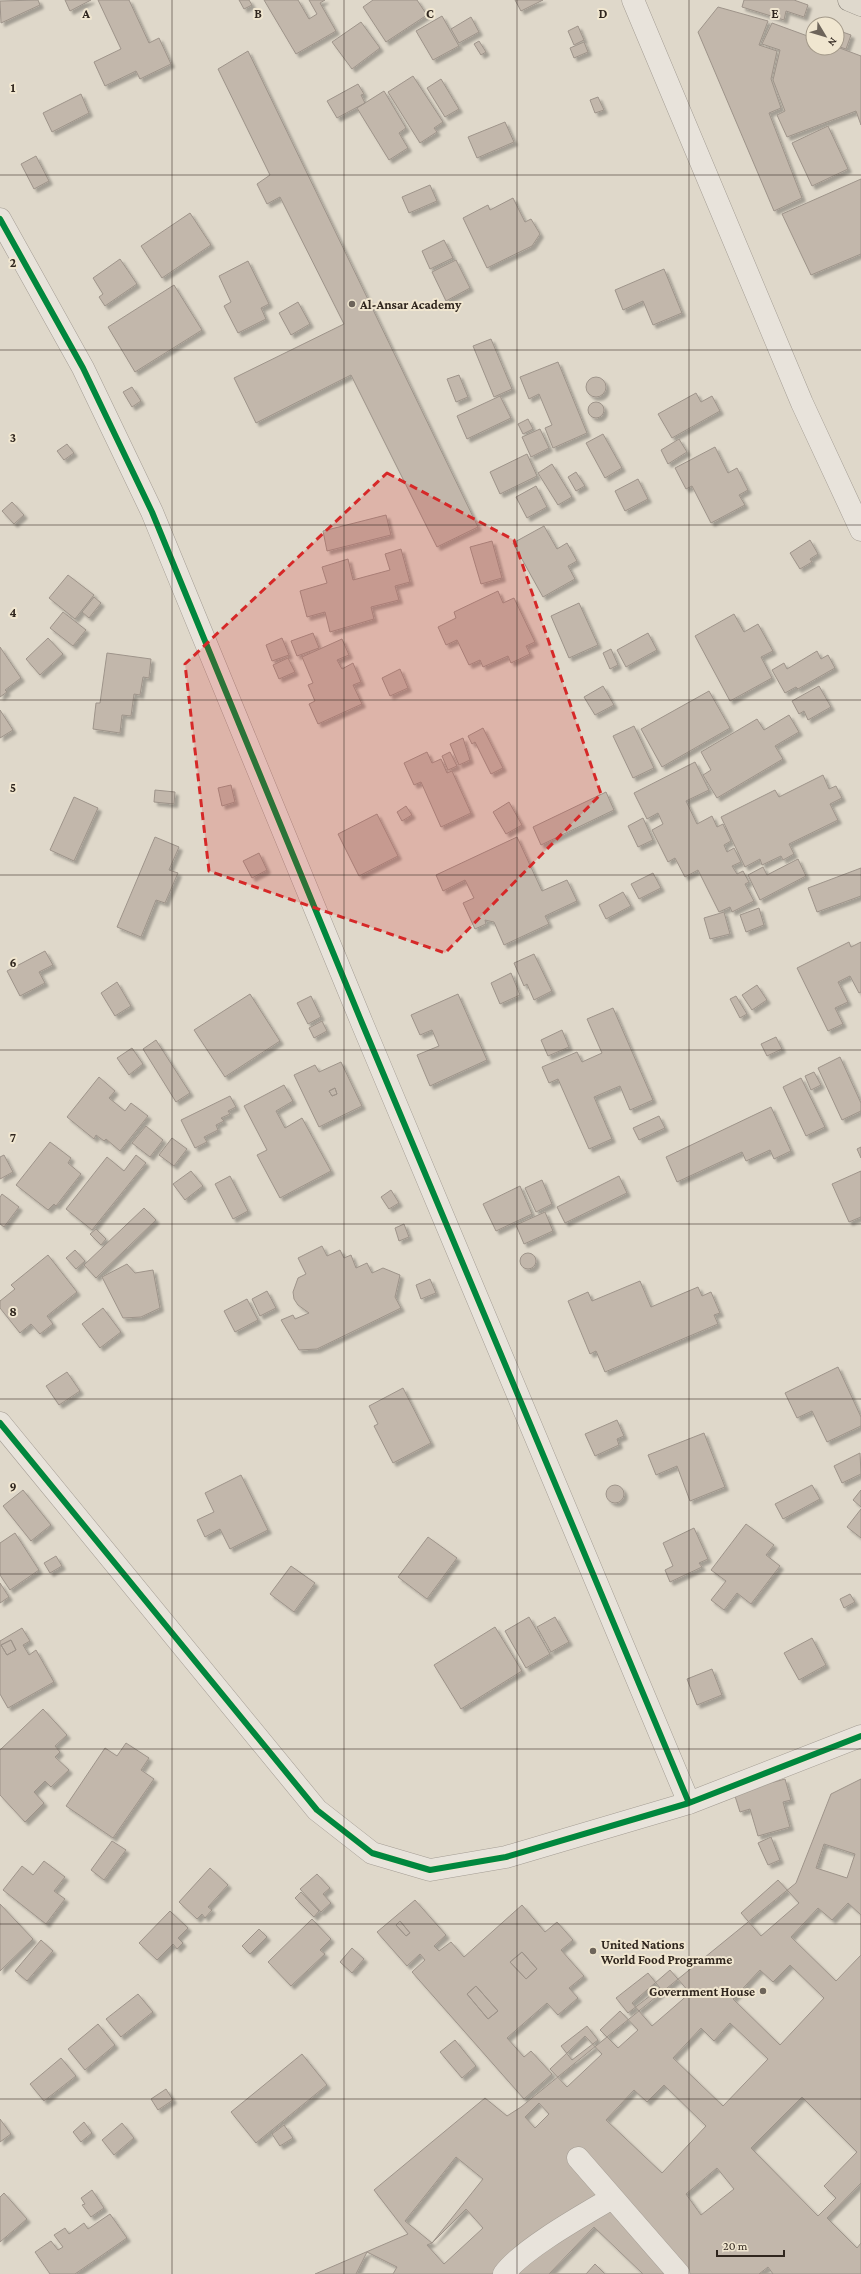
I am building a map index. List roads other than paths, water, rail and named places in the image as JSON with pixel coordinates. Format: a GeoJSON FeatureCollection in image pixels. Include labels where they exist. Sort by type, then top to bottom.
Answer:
{"type":"FeatureCollection","features":[{"type":"Feature","properties":{"kind":"main road"},"geometry":{"type":"LineString","coordinates":[[849,0],[861,5]]}},
{"type":"Feature","properties":{"kind":"street"},"geometry":{"type":"LineString","coordinates":[[633,0],[802,403],[861,530]]}},
{"type":"Feature","properties":{"kind":"street"},"geometry":{"type":"LineString","coordinates":[[0,219],[83,368],[152,512],[374,1052],[689,1803]]}},
{"type":"Feature","properties":{"kind":"street"},"geometry":{"type":"LineString","coordinates":[[0,1423],[317,1810],[372,1853],[430,1870],[506,1857],[689,1803],[861,1736]]}},
{"type":"Feature","properties":{"kind":"street"},"geometry":{"type":"LineString","coordinates":[[578,2158],[679,2274]]}},
{"type":"Feature","properties":{"kind":"street"},"geometry":{"type":"LineString","coordinates":[[504,2274],[510,2266],[539,2245],[612,2198]]}},
{"type":"Feature","properties":{"kind":"place","name":"Al-Ansar Academy"},"geometry":{"type":"Point","coordinates":[352,304]}},
{"type":"Feature","properties":{"kind":"place","name":"United Nations World Food Programme"},"geometry":{"type":"Point","coordinates":[593,1951]}},
{"type":"Feature","properties":{"kind":"place","name":"Government House"},"geometry":{"type":"Point","coordinates":[763,1991]}}]}
